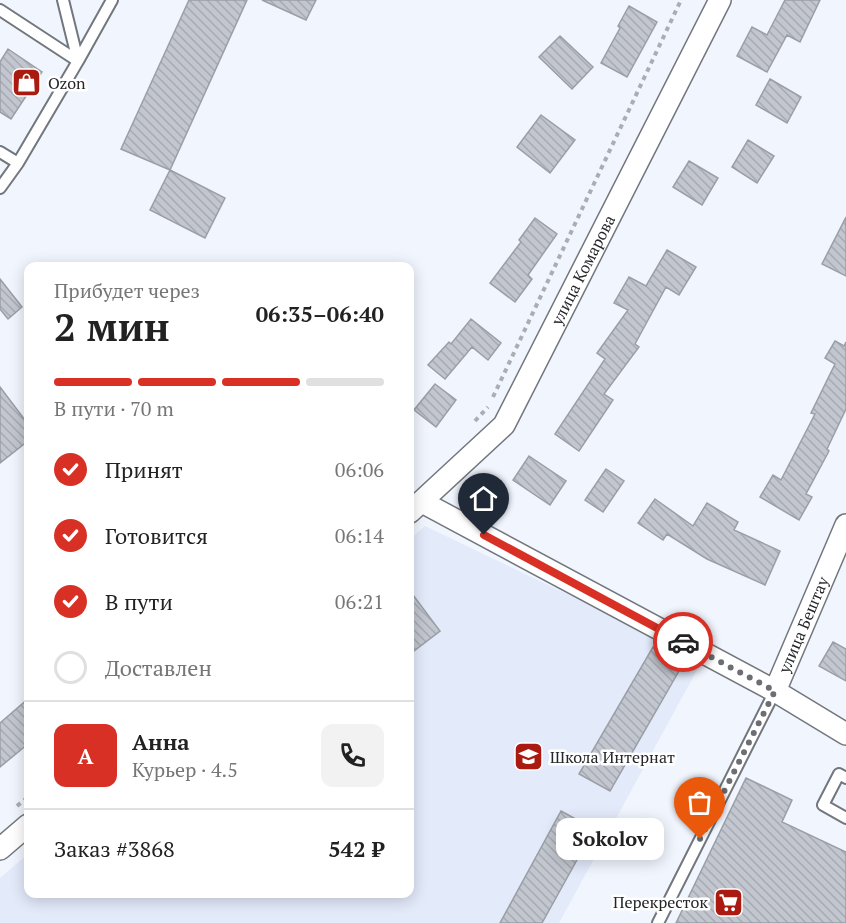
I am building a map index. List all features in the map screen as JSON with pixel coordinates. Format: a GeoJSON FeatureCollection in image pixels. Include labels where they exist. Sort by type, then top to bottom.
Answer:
{"type":"FeatureCollection","features":[{"type":"Feature","properties":{"kind":"street","name":"улица Комарова"},"geometry":{"type":"LineString","coordinates":[[416,507],[504,425],[720,0]]}},
{"type":"Feature","properties":{"kind":"street"},"geometry":{"type":"LineString","coordinates":[[416,507],[775,691],[846,734]]}},
{"type":"Feature","properties":{"kind":"street","name":"улица Бештау"},"geometry":{"type":"LineString","coordinates":[[775,691],[846,525]]}},
{"type":"Feature","properties":{"kind":"street"},"geometry":{"type":"LineString","coordinates":[[0,849],[24,828]]}},
{"type":"Feature","properties":{"kind":"lane"},"geometry":{"type":"LineString","coordinates":[[63,0],[78,61]]}},
{"type":"Feature","properties":{"kind":"lane"},"geometry":{"type":"LineString","coordinates":[[0,188],[18,164],[112,0]]}},
{"type":"Feature","properties":{"kind":"lane"},"geometry":{"type":"LineString","coordinates":[[0,10],[78,61]]}},
{"type":"Feature","properties":{"kind":"lane"},"geometry":{"type":"LineString","coordinates":[[0,152],[18,164]]}},
{"type":"Feature","properties":{"kind":"lane"},"geometry":{"type":"LineString","coordinates":[[658,923],[775,691]]}},
{"type":"Feature","properties":{"kind":"lane"},"geometry":{"type":"LineString","coordinates":[[846,778],[839,774],[823,805],[846,818]]}},
{"type":"Feature","properties":{"kind":"path"},"geometry":{"type":"LineString","coordinates":[[472,424],[487,408],[681,0]]}},
{"type":"Feature","properties":{"kind":"shaded area","name":"Школа Интернат"},"geometry":{"type":"Polygon","coordinates":[[[425,526],[703,659],[559,923],[0,923],[0,878],[24,857],[24,898],[414,898],[414,536],[425,526]]]}},
{"type":"Feature","properties":{"kind":"building"},"geometry":{"type":"Polygon","coordinates":[[[189,0],[247,0],[170,170],[121,149],[189,0]]]}},
{"type":"Feature","properties":{"kind":"building"},"geometry":{"type":"Polygon","coordinates":[[[262,0],[316,0],[306,20],[262,0]]]}},
{"type":"Feature","properties":{"kind":"building"},"geometry":{"type":"Polygon","coordinates":[[[785,0],[820,0],[800,42],[787,35],[767,72],[737,56],[752,27],[767,35],[785,0]]]}},
{"type":"Feature","properties":{"kind":"building"},"geometry":{"type":"Polygon","coordinates":[[[629,6],[657,22],[627,77],[601,63],[629,6]]]}},
{"type":"Feature","properties":{"kind":"building"},"geometry":{"type":"Polygon","coordinates":[[[560,36],[593,67],[572,89],[539,57],[560,36]]]}},
{"type":"Feature","properties":{"kind":"building"},"geometry":{"type":"Polygon","coordinates":[[[8,49],[42,72],[11,119],[0,112],[0,62],[8,49]]]}},
{"type":"Feature","properties":{"kind":"building"},"geometry":{"type":"Polygon","coordinates":[[[770,79],[801,97],[787,123],[756,105],[770,79]]]}},
{"type":"Feature","properties":{"kind":"building"},"geometry":{"type":"Polygon","coordinates":[[[541,115],[575,140],[550,173],[517,147],[541,115]]]}},
{"type":"Feature","properties":{"kind":"building"},"geometry":{"type":"Polygon","coordinates":[[[748,140],[774,156],[757,183],[732,167],[748,140]]]}},
{"type":"Feature","properties":{"kind":"building"},"geometry":{"type":"Polygon","coordinates":[[[689,161],[718,178],[702,205],[673,187],[689,161]]]}},
{"type":"Feature","properties":{"kind":"building"},"geometry":{"type":"Polygon","coordinates":[[[170,170],[225,198],[205,238],[150,210],[170,170]]]}},
{"type":"Feature","properties":{"kind":"building"},"geometry":{"type":"Polygon","coordinates":[[[846,217],[846,276],[822,264],[846,217]]]}},
{"type":"Feature","properties":{"kind":"building"},"geometry":{"type":"Polygon","coordinates":[[[535,218],[557,234],[528,275],[532,279],[515,302],[490,283],[521,242],[519,240],[535,218]]]}},
{"type":"Feature","properties":{"kind":"building"},"geometry":{"type":"Polygon","coordinates":[[[667,250],[696,267],[679,295],[666,287],[635,344],[639,347],[604,394],[613,400],[579,451],[555,434],[605,359],[597,353],[628,310],[614,303],[629,277],[646,286],[667,250]]]}},
{"type":"Feature","properties":{"kind":"building"},"geometry":{"type":"Polygon","coordinates":[[[0,279],[22,307],[8,319],[0,309],[0,279]]]}},
{"type":"Feature","properties":{"kind":"building"},"geometry":{"type":"Polygon","coordinates":[[[471,319],[501,343],[488,360],[472,347],[445,379],[428,365],[449,342],[451,344],[471,319]]]}},
{"type":"Feature","properties":{"kind":"building"},"geometry":{"type":"Polygon","coordinates":[[[835,341],[844,346],[846,342],[846,409],[827,449],[829,451],[806,494],[812,497],[799,520],[760,497],[773,475],[781,480],[815,414],[811,413],[835,364],[825,358],[835,341]]]}},
{"type":"Feature","properties":{"kind":"building"},"geometry":{"type":"Polygon","coordinates":[[[435,384],[456,400],[436,427],[414,410],[435,384]]]}},
{"type":"Feature","properties":{"kind":"building"},"geometry":{"type":"Polygon","coordinates":[[[0,387],[24,419],[24,444],[0,463],[0,387]]]}},
{"type":"Feature","properties":{"kind":"building"},"geometry":{"type":"Polygon","coordinates":[[[529,456],[566,481],[550,505],[513,480],[529,456]]]}},
{"type":"Feature","properties":{"kind":"building"},"geometry":{"type":"Polygon","coordinates":[[[606,469],[624,481],[603,512],[585,500],[606,469]]]}},
{"type":"Feature","properties":{"kind":"building"},"geometry":{"type":"Polygon","coordinates":[[[655,499],[693,526],[707,503],[738,522],[734,530],[780,551],[765,585],[707,559],[667,534],[663,540],[638,523],[655,499]]]}},
{"type":"Feature","properties":{"kind":"building"},"geometry":{"type":"Polygon","coordinates":[[[414,596],[440,631],[414,651],[414,596]]]}},
{"type":"Feature","properties":{"kind":"building"},"geometry":{"type":"Polygon","coordinates":[[[833,642],[846,649],[846,681],[819,666],[833,642]]]}},
{"type":"Feature","properties":{"kind":"building"},"geometry":{"type":"Polygon","coordinates":[[[653,647],[683,664],[610,791],[579,774],[653,647]]]}},
{"type":"Feature","properties":{"kind":"building"},"geometry":{"type":"Polygon","coordinates":[[[24,702],[24,747],[0,767],[0,723],[24,702]]]}},
{"type":"Feature","properties":{"kind":"building"},"geometry":{"type":"Polygon","coordinates":[[[746,778],[792,800],[782,822],[846,852],[846,923],[676,923],[746,778]]]}},
{"type":"Feature","properties":{"kind":"building"},"geometry":{"type":"Polygon","coordinates":[[[561,811],[594,829],[542,923],[500,923],[561,811]]]}},
{"type":"Feature","properties":{"kind":"way so far"},"geometry":{"type":"LineString","coordinates":[[683,642],[775,691],[700,839]]}},
{"type":"Feature","properties":{"kind":"place","name":"Ozon"},"geometry":{"type":"Point","coordinates":[27,83]}},
{"type":"Feature","properties":{"kind":"place","name":"Школа Интернат"},"geometry":{"type":"Point","coordinates":[529,757]}},
{"type":"Feature","properties":{"kind":"place","name":"Sokolov"},"geometry":{"type":"Point","coordinates":[700,839]}},
{"type":"Feature","properties":{"kind":"place","name":"Перекресток"},"geometry":{"type":"Point","coordinates":[729,902]}},
{"type":"Feature","properties":{"kind":"route"},"geometry":{"type":"LineString","coordinates":[[484,535],[683,642]]}}]}
